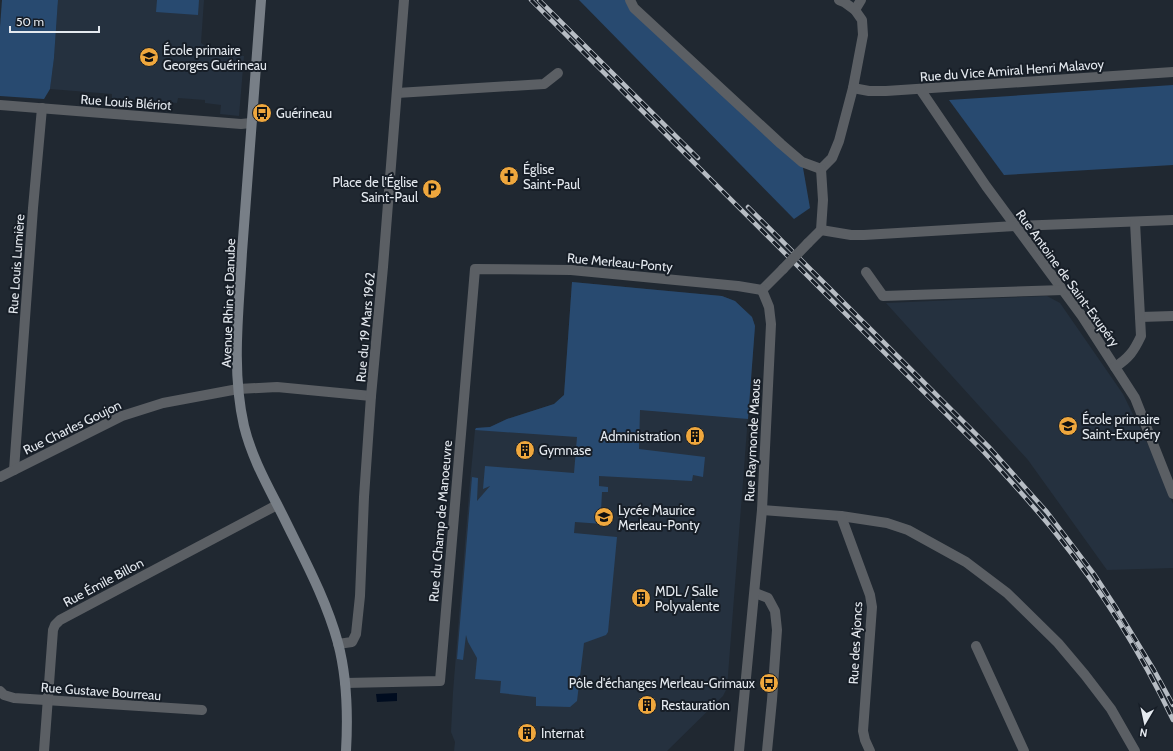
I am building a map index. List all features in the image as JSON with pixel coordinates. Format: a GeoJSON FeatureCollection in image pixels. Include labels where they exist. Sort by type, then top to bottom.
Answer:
{"type":"FeatureCollection","features":[{"type":"Feature","properties":{"kind":"street","name":"Avenue Rhin et Danube"},"geometry":{"type":"LineString","coordinates":[[261,0],[236,348],[238,388],[244,425],[252,454],[321,594],[338,644],[345,683],[347,723],[346,751]]}},
{"type":"Feature","properties":{"kind":"street","name":"Rue du 19 Mars 1962"},"geometry":{"type":"LineString","coordinates":[[338,644],[352,642],[356,634],[360,596],[364,497],[371,396],[384,267],[404,0]]}},
{"type":"Feature","properties":{"kind":"street"},"geometry":{"type":"LineString","coordinates":[[630,0],[634,8],[781,144],[802,162],[821,168]]}},
{"type":"Feature","properties":{"kind":"street"},"geometry":{"type":"LineString","coordinates":[[821,168],[832,158],[839,141],[853,88],[863,35],[862,20],[855,10],[844,2],[838,0]]}},
{"type":"Feature","properties":{"kind":"street"},"geometry":{"type":"LineString","coordinates":[[855,10],[861,0]]}},
{"type":"Feature","properties":{"kind":"street","name":"Rue du Vice Amiral Henri Malavoy"},"geometry":{"type":"LineString","coordinates":[[853,88],[869,91],[920,89],[1173,72]]}},
{"type":"Feature","properties":{"kind":"street"},"geometry":{"type":"LineString","coordinates":[[397,93],[544,84],[558,73]]}},
{"type":"Feature","properties":{"kind":"street","name":"Rue Antoine de Saint-Exupéry"},"geometry":{"type":"LineString","coordinates":[[920,89],[1015,226],[1096,336],[1135,398],[1173,494]]}},
{"type":"Feature","properties":{"kind":"street","name":"Rue Louis Blériot"},"geometry":{"type":"LineString","coordinates":[[0,105],[242,124],[251,123]]}},
{"type":"Feature","properties":{"kind":"street","name":"Rue Louis Lumière"},"geometry":{"type":"LineString","coordinates":[[14,470],[33,208],[42,108]]}},
{"type":"Feature","properties":{"kind":"street"},"geometry":{"type":"LineString","coordinates":[[762,290],[821,230],[823,200],[821,168]]}},
{"type":"Feature","properties":{"kind":"street"},"geometry":{"type":"LineString","coordinates":[[821,230],[857,235],[1015,226],[1173,220]]}},
{"type":"Feature","properties":{"kind":"street"},"geometry":{"type":"LineString","coordinates":[[1115,367],[1124,362],[1134,351],[1141,336],[1135,222]]}},
{"type":"Feature","properties":{"kind":"street","name":"Rue Merleau-Ponty"},"geometry":{"type":"LineString","coordinates":[[475,269],[570,270],[738,286],[762,290]]}},
{"type":"Feature","properties":{"kind":"street","name":"Rue du Champ de Manoeuvre"},"geometry":{"type":"LineString","coordinates":[[345,683],[440,681],[475,269]]}},
{"type":"Feature","properties":{"kind":"street"},"geometry":{"type":"LineString","coordinates":[[866,272],[883,296],[1063,290]]}},
{"type":"Feature","properties":{"kind":"street","name":"Rue Raymonde Maous"},"geometry":{"type":"LineString","coordinates":[[739,751],[762,510],[771,324],[769,307],[762,290]]}},
{"type":"Feature","properties":{"kind":"street"},"geometry":{"type":"LineString","coordinates":[[1140,317],[1173,316]]}},
{"type":"Feature","properties":{"kind":"street","name":"Rue Charles Goujon"},"geometry":{"type":"LineString","coordinates":[[0,477],[122,416],[163,403],[238,388],[277,387],[371,396]]}},
{"type":"Feature","properties":{"kind":"street","name":"Rue Émile Billon"},"geometry":{"type":"LineString","coordinates":[[44,751],[53,630],[55,625],[60,620],[277,505]]}},
{"type":"Feature","properties":{"kind":"street"},"geometry":{"type":"LineString","coordinates":[[762,510],[841,516],[887,523],[908,530],[966,562],[991,580],[1034,618],[1058,643],[1110,708],[1135,751]]}},
{"type":"Feature","properties":{"kind":"street","name":"Rue des Ajoncs"},"geometry":{"type":"LineString","coordinates":[[841,516],[870,595],[872,606],[863,732],[870,751]]}},
{"type":"Feature","properties":{"kind":"street"},"geometry":{"type":"LineString","coordinates":[[755,593],[768,598],[775,610],[777,630],[768,751]]}},
{"type":"Feature","properties":{"kind":"street"},"geometry":{"type":"LineString","coordinates":[[976,646],[1024,751]]}},
{"type":"Feature","properties":{"kind":"street","name":"Rue Gustave Bourreau"},"geometry":{"type":"LineString","coordinates":[[0,691],[4,695],[14,698],[202,710]]}},
{"type":"Feature","properties":{"kind":"shaded area"},"geometry":{"type":"Polygon","coordinates":[[[2,0],[58,0],[54,58],[50,89],[44,99],[0,96],[0,27],[2,0]]]}},
{"type":"Feature","properties":{"kind":"shaded area","name":"École primaire Georges Guérineau"},"geometry":{"type":"Polygon","coordinates":[[[58,0],[204,0],[201,43],[215,53],[244,56],[239,116],[220,114],[221,105],[205,103],[205,100],[178,98],[177,103],[112,98],[112,94],[50,89],[54,58],[58,0]]]}},
{"type":"Feature","properties":{"kind":"shaded area"},"geometry":{"type":"Polygon","coordinates":[[[157,0],[199,0],[198,15],[156,12],[157,0]]]}},
{"type":"Feature","properties":{"kind":"shaded area"},"geometry":{"type":"Polygon","coordinates":[[[579,0],[630,0],[802,162],[810,208],[794,219],[579,0]]]}},
{"type":"Feature","properties":{"kind":"shaded area"},"geometry":{"type":"Polygon","coordinates":[[[1173,85],[1173,165],[1004,175],[949,100],[1173,85]]]}},
{"type":"Feature","properties":{"kind":"shaded area","name":"Lycée Maurice Merleau-Ponty"},"geometry":{"type":"Polygon","coordinates":[[[572,282],[722,296],[735,301],[752,317],[755,326],[727,688],[723,696],[667,751],[454,751],[455,742],[451,732],[453,692],[475,430],[476,428],[490,427],[507,419],[554,404],[564,395],[572,282]]]}},
{"type":"Feature","properties":{"kind":"shaded area"},"geometry":{"type":"Polygon","coordinates":[[[572,282],[722,296],[735,301],[752,317],[755,326],[748,419],[640,410],[639,449],[705,457],[703,477],[693,475],[692,481],[599,476],[599,486],[608,487],[608,492],[602,492],[601,511],[604,512],[603,524],[575,522],[574,533],[617,537],[608,632],[606,635],[584,643],[577,701],[570,707],[536,706],[536,697],[500,693],[501,681],[475,679],[477,658],[468,642],[466,635],[463,660],[457,659],[472,477],[478,478],[477,501],[490,486],[483,489],[485,466],[574,473],[577,437],[475,430],[476,428],[490,427],[507,419],[554,404],[564,395],[572,282]]]}},
{"type":"Feature","properties":{"kind":"shaded area","name":"École primaire Saint-Exupéry"},"geometry":{"type":"Polygon","coordinates":[[[1047,296],[1060,303],[1123,394],[1155,459],[1173,504],[1173,568],[1107,570],[1028,460],[886,303],[1047,296]]]}},
{"type":"Feature","properties":{"kind":"shaded area"},"geometry":{"type":"Polygon","coordinates":[[[397,693],[397,701],[377,702],[376,694],[397,693]]]}},
{"type":"Feature","properties":{"kind":"railway"},"geometry":{"type":"LineString","coordinates":[[531,0],[982,450],[1020,492],[1048,524],[1090,578],[1135,648],[1173,720]]}},
{"type":"Feature","properties":{"kind":"railway"},"geometry":{"type":"LineString","coordinates":[[539,0],[698,158]]}},
{"type":"Feature","properties":{"kind":"railway"},"geometry":{"type":"LineString","coordinates":[[748,207],[989,447],[1047,512],[1094,574],[1115,606],[1154,670],[1173,705]]}},
{"type":"Feature","properties":{"kind":"place","name":"École primaire Georges Guérineau"},"geometry":{"type":"Point","coordinates":[149,57]}},
{"type":"Feature","properties":{"kind":"place","name":"Guérineau"},"geometry":{"type":"Point","coordinates":[262,113]}},
{"type":"Feature","properties":{"kind":"place","name":"Église Saint-Paul"},"geometry":{"type":"Point","coordinates":[509,176]}},
{"type":"Feature","properties":{"kind":"place","name":"Place de l'Église Saint-Paul"},"geometry":{"type":"Point","coordinates":[432,189]}},
{"type":"Feature","properties":{"kind":"place","name":"École primaire Saint-Exupéry"},"geometry":{"type":"Point","coordinates":[1068,426]}},
{"type":"Feature","properties":{"kind":"place","name":"Administration"},"geometry":{"type":"Point","coordinates":[695,436]}},
{"type":"Feature","properties":{"kind":"place","name":"Gymnase"},"geometry":{"type":"Point","coordinates":[525,450]}},
{"type":"Feature","properties":{"kind":"place","name":"Lycée Maurice Merleau-Ponty"},"geometry":{"type":"Point","coordinates":[604,517]}},
{"type":"Feature","properties":{"kind":"place","name":"MDL / Salle Polyvalente"},"geometry":{"type":"Point","coordinates":[641,598]}},
{"type":"Feature","properties":{"kind":"place","name":"Pôle d'échanges Merleau-Grimaux"},"geometry":{"type":"Point","coordinates":[769,683]}},
{"type":"Feature","properties":{"kind":"place","name":"Restauration"},"geometry":{"type":"Point","coordinates":[647,705]}},
{"type":"Feature","properties":{"kind":"place","name":"Internat"},"geometry":{"type":"Point","coordinates":[527,733]}}]}
